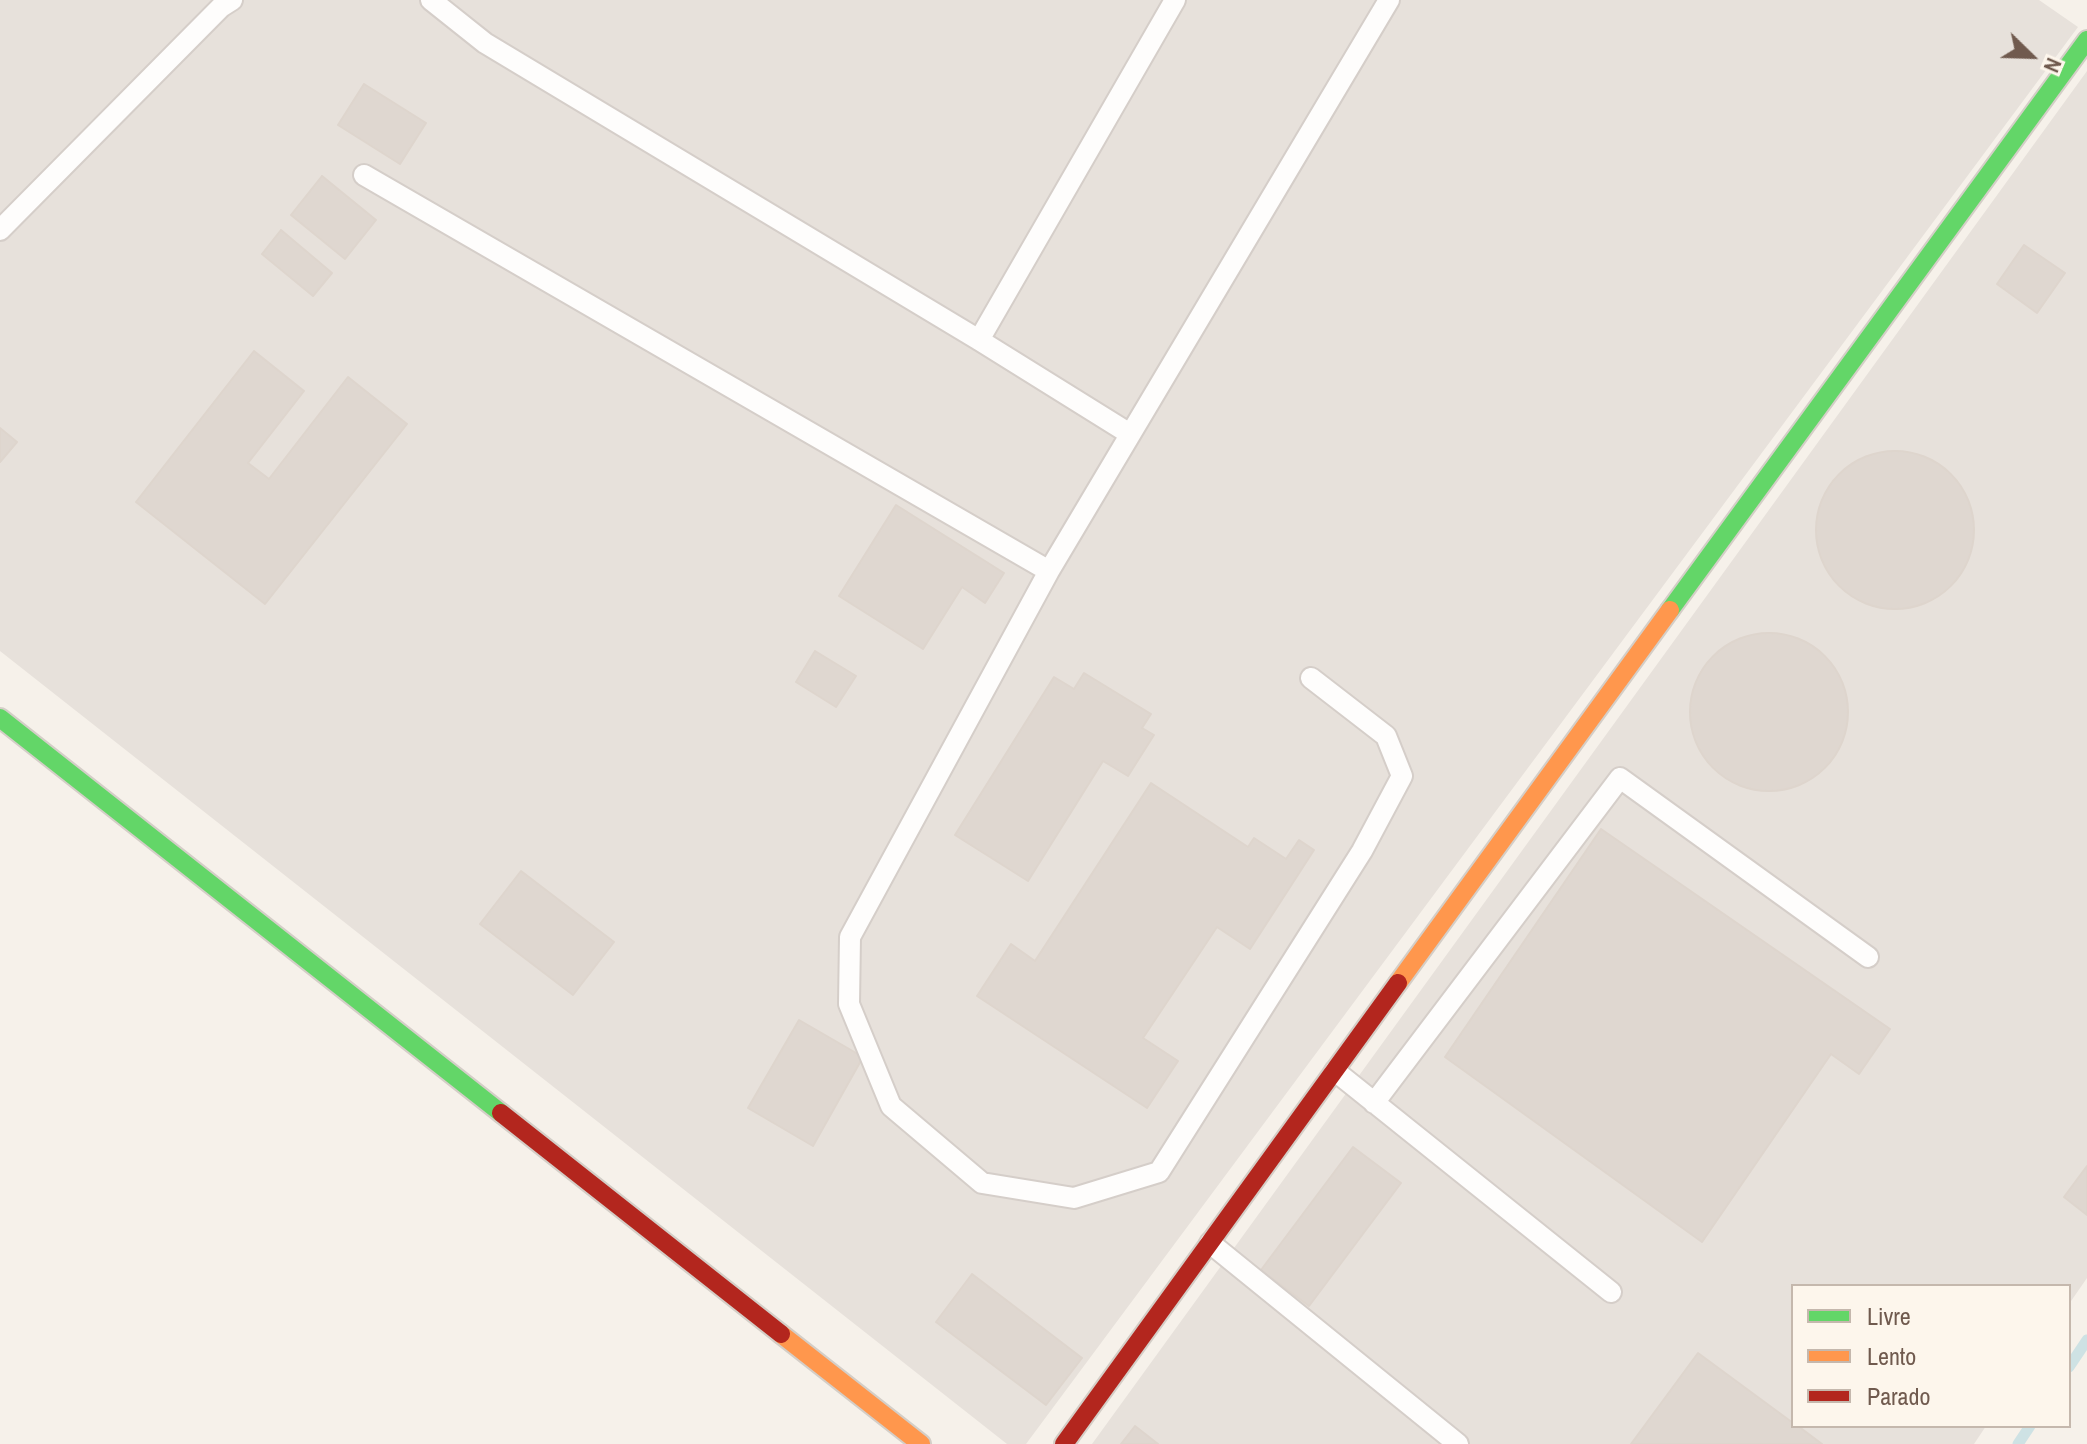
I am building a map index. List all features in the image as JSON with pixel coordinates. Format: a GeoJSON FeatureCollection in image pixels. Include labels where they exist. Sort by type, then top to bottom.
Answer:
{"type":"FeatureCollection","features":[{"type":"Feature","properties":{"kind":"street"},"geometry":{"type":"LineString","coordinates":[[1064,1444],[2087,40]]}},
{"type":"Feature","properties":{"kind":"street"},"geometry":{"type":"LineString","coordinates":[[0,718],[921,1444]]}},
{"type":"Feature","properties":{"kind":"lane"},"geometry":{"type":"LineString","coordinates":[[0,230],[221,7],[232,0]]}},
{"type":"Feature","properties":{"kind":"lane"},"geometry":{"type":"LineString","coordinates":[[431,0],[485,43],[1130,434]]}},
{"type":"Feature","properties":{"kind":"lane"},"geometry":{"type":"LineString","coordinates":[[979,340],[1175,0]]}},
{"type":"Feature","properties":{"kind":"lane"},"geometry":{"type":"LineString","coordinates":[[1311,678],[1386,736],[1402,776],[1362,851],[1159,1172],[1074,1198],[982,1183],[891,1106],[849,1004],[850,937],[1049,571],[1389,0]]}},
{"type":"Feature","properties":{"kind":"lane"},"geometry":{"type":"LineString","coordinates":[[364,175],[1049,571]]}},
{"type":"Feature","properties":{"kind":"lane"},"geometry":{"type":"LineString","coordinates":[[1374,1103],[1620,778],[1868,957]]}},
{"type":"Feature","properties":{"kind":"lane"},"geometry":{"type":"LineString","coordinates":[[1335,1071],[1611,1292]]}},
{"type":"Feature","properties":{"kind":"lane"},"geometry":{"type":"LineString","coordinates":[[1210,1243],[1458,1444]]}},
{"type":"Feature","properties":{"kind":"shaded area"},"geometry":{"type":"Polygon","coordinates":[[[0,0],[2039,0],[2078,27],[1026,1444],[1007,1444],[0,651],[0,0]]]}},
{"type":"Feature","properties":{"kind":"shaded area"},"geometry":{"type":"Polygon","coordinates":[[[2087,71],[2087,1278],[2071,1301],[2071,1284],[1791,1284],[1791,1428],[1985,1428],[1974,1444],[1092,1444],[2087,71]]]}},
{"type":"Feature","properties":{"kind":"building"},"geometry":{"type":"Polygon","coordinates":[[[364,84],[426,123],[400,164],[338,125],[364,84]]]}},
{"type":"Feature","properties":{"kind":"building"},"geometry":{"type":"Polygon","coordinates":[[[322,176],[376,220],[345,259],[291,215],[322,176]]]}},
{"type":"Feature","properties":{"kind":"building"},"geometry":{"type":"Polygon","coordinates":[[[281,230],[332,273],[313,296],[262,254],[281,230]]]}},
{"type":"Feature","properties":{"kind":"building"},"geometry":{"type":"Polygon","coordinates":[[[2024,245],[2065,273],[2037,313],[1997,284],[2024,245]]]}},
{"type":"Feature","properties":{"kind":"building"},"geometry":{"type":"Polygon","coordinates":[[[254,351],[304,391],[248,463],[269,479],[348,377],[407,424],[265,604],[136,502],[254,351]]]}},
{"type":"Feature","properties":{"kind":"building"},"geometry":{"type":"Polygon","coordinates":[[[0,428],[17,442],[0,462],[0,428]]]}},
{"type":"Feature","properties":{"kind":"building"},"geometry":{"type":"Polygon","coordinates":[[[1895,451],[1925,457],[1951,474],[1968,500],[1974,530],[1968,560],[1951,586],[1925,603],[1895,609],[1865,603],[1839,586],[1822,560],[1816,530],[1822,500],[1839,474],[1865,457],[1895,451]]]}},
{"type":"Feature","properties":{"kind":"building"},"geometry":{"type":"Polygon","coordinates":[[[896,505],[1004,573],[985,603],[962,587],[923,649],[839,596],[896,505]]]}},
{"type":"Feature","properties":{"kind":"building"},"geometry":{"type":"Polygon","coordinates":[[[1769,633],[1799,639],[1825,656],[1842,682],[1848,712],[1842,742],[1825,768],[1799,785],[1769,791],[1739,785],[1713,768],[1696,742],[1690,712],[1696,682],[1713,656],[1739,639],[1769,633]]]}},
{"type":"Feature","properties":{"kind":"building"},"geometry":{"type":"Polygon","coordinates":[[[815,651],[856,676],[836,707],[796,682],[815,651]]]}},
{"type":"Feature","properties":{"kind":"building"},"geometry":{"type":"Polygon","coordinates":[[[1084,673],[1151,714],[1142,728],[1154,735],[1128,776],[1103,761],[1028,881],[955,835],[1054,677],[1074,689],[1084,673]]]}},
{"type":"Feature","properties":{"kind":"building"},"geometry":{"type":"Polygon","coordinates":[[[1151,783],[1248,847],[1254,838],[1286,859],[1299,840],[1314,850],[1250,949],[1217,927],[1143,1038],[1178,1061],[1147,1108],[977,996],[1011,944],[1035,961],[1151,783]]]}},
{"type":"Feature","properties":{"kind":"building"},"geometry":{"type":"Polygon","coordinates":[[[1601,829],[1890,1029],[1859,1074],[1831,1054],[1702,1242],[1445,1057],[1601,829]]]}},
{"type":"Feature","properties":{"kind":"building"},"geometry":{"type":"Polygon","coordinates":[[[521,871],[614,942],[573,995],[480,924],[521,871]]]}},
{"type":"Feature","properties":{"kind":"building"},"geometry":{"type":"Polygon","coordinates":[[[799,1020],[863,1057],[813,1146],[748,1108],[799,1020]]]}},
{"type":"Feature","properties":{"kind":"building"},"geometry":{"type":"Polygon","coordinates":[[[1353,1147],[1401,1183],[1309,1306],[1261,1270],[1353,1147]]]}},
{"type":"Feature","properties":{"kind":"building"},"geometry":{"type":"Polygon","coordinates":[[[2087,1166],[2087,1215],[2064,1197],[2087,1166]]]}},
{"type":"Feature","properties":{"kind":"building"},"geometry":{"type":"Polygon","coordinates":[[[972,1274],[1082,1358],[1046,1405],[936,1322],[972,1274]]]}},
{"type":"Feature","properties":{"kind":"building"},"geometry":{"type":"Polygon","coordinates":[[[1698,1353],[1791,1422],[1791,1428],[1801,1428],[1822,1444],[1631,1444],[1698,1353]]]}},
{"type":"Feature","properties":{"kind":"building"},"geometry":{"type":"Polygon","coordinates":[[[1135,1426],[1158,1444],[1121,1444],[1135,1426]]]}},
{"type":"Feature","properties":{"kind":"waterway"},"geometry":{"type":"LineString","coordinates":[[2071,1364],[2087,1340]]}},
{"type":"Feature","properties":{"kind":"waterway"},"geometry":{"type":"LineString","coordinates":[[2018,1444],[2029,1428]]}},
{"type":"Feature","properties":{"kind":"traffic: fast"},"geometry":{"type":"LineString","coordinates":[[1670,610],[2087,40]]}},
{"type":"Feature","properties":{"kind":"traffic: fast"},"geometry":{"type":"LineString","coordinates":[[0,718],[501,1113]]}},
{"type":"Feature","properties":{"kind":"traffic: slow"},"geometry":{"type":"LineString","coordinates":[[1398,983],[1670,610]]}},
{"type":"Feature","properties":{"kind":"traffic: slow"},"geometry":{"type":"LineString","coordinates":[[781,1334],[921,1444]]}},
{"type":"Feature","properties":{"kind":"traffic: jam"},"geometry":{"type":"LineString","coordinates":[[1064,1444],[1398,983]]}},
{"type":"Feature","properties":{"kind":"traffic: jam"},"geometry":{"type":"LineString","coordinates":[[501,1113],[781,1334]]}}]}
